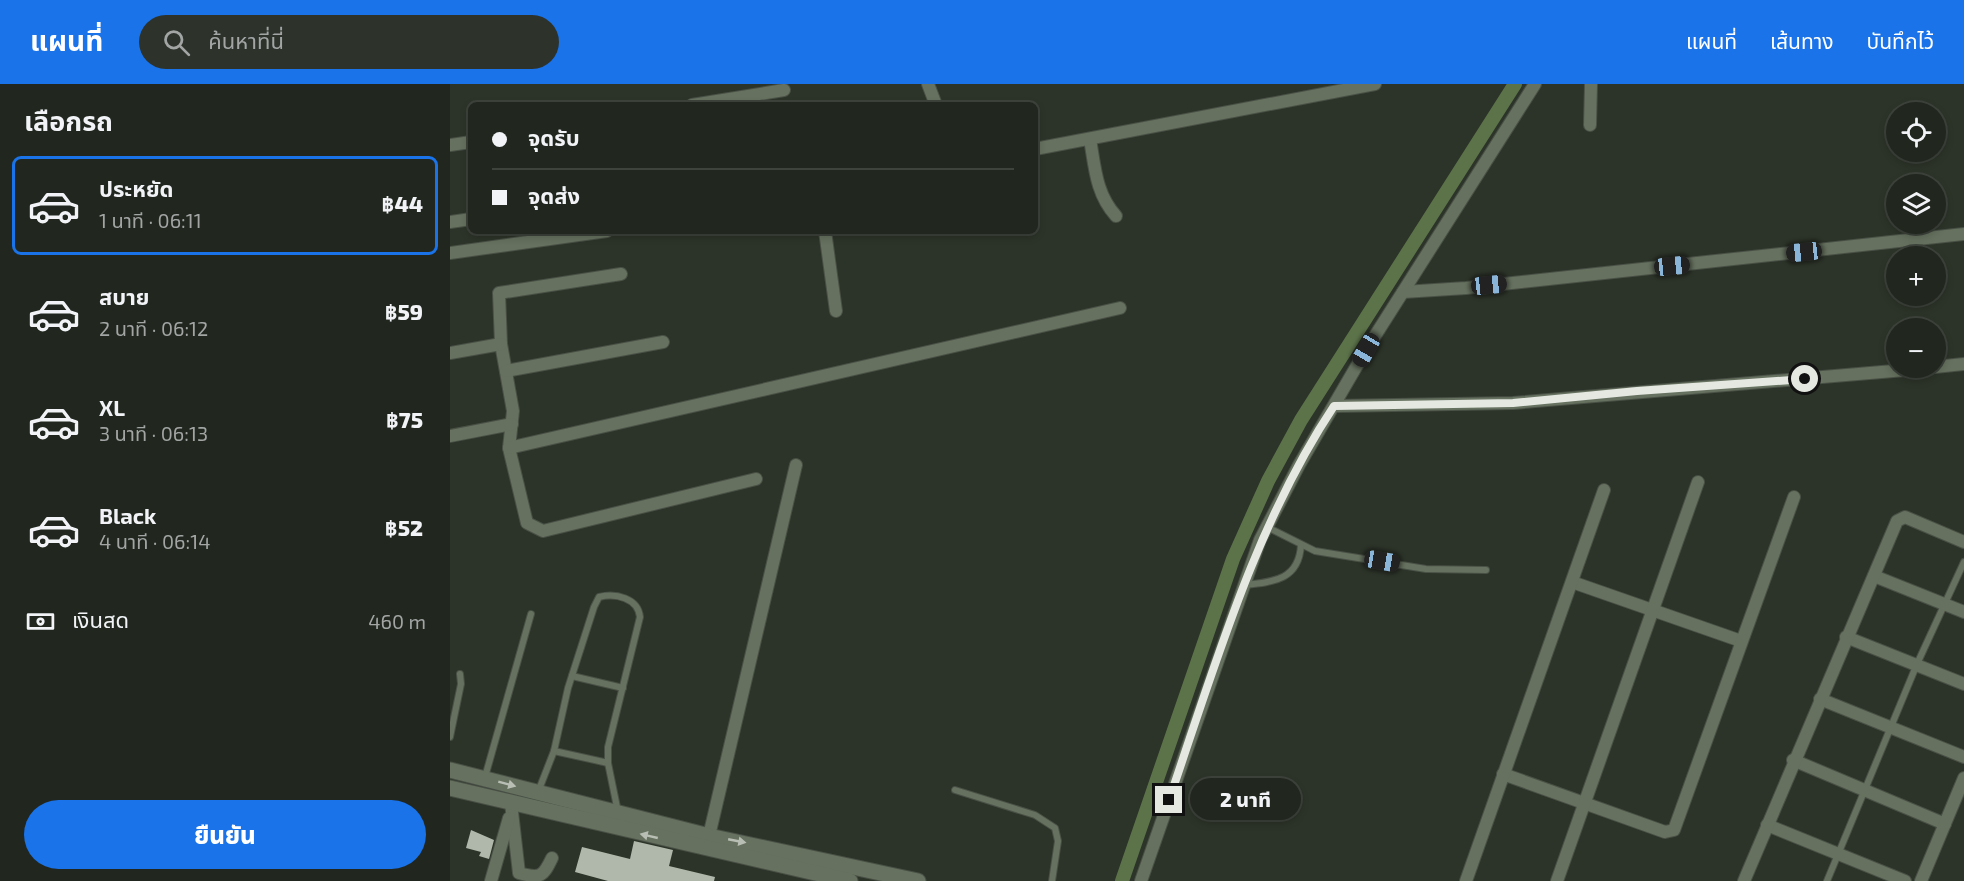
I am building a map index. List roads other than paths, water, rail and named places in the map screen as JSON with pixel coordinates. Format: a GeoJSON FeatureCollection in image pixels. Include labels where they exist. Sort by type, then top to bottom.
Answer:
{"type":"FeatureCollection","features":[{"type":"Feature","properties":{"kind":"street"},"geometry":{"type":"LineString","coordinates":[[928,84],[935,102]]}},
{"type":"Feature","properties":{"kind":"street"},"geometry":{"type":"LineString","coordinates":[[1038,148],[1375,84]]}},
{"type":"Feature","properties":{"kind":"street"},"geometry":{"type":"LineString","coordinates":[[1141,881],[1267,527],[1334,406],[1403,292],[1535,84]]}},
{"type":"Feature","properties":{"kind":"street"},"geometry":{"type":"LineString","coordinates":[[1590,125],[1591,84]]}},
{"type":"Feature","properties":{"kind":"street"},"geometry":{"type":"LineString","coordinates":[[710,102],[784,90]]}},
{"type":"Feature","properties":{"kind":"street"},"geometry":{"type":"LineString","coordinates":[[1090,139],[1102,200],[1116,216]]}},
{"type":"Feature","properties":{"kind":"street"},"geometry":{"type":"LineString","coordinates":[[450,145],[468,142]]}},
{"type":"Feature","properties":{"kind":"street"},"geometry":{"type":"LineString","coordinates":[[450,222],[468,219]]}},
{"type":"Feature","properties":{"kind":"street"},"geometry":{"type":"LineString","coordinates":[[450,253],[586,234]]}},
{"type":"Feature","properties":{"kind":"street"},"geometry":{"type":"LineString","coordinates":[[825,234],[836,311]]}},
{"type":"Feature","properties":{"kind":"street"},"geometry":{"type":"LineString","coordinates":[[1403,292],[1456,289],[1964,234]]}},
{"type":"Feature","properties":{"kind":"street"},"geometry":{"type":"LineString","coordinates":[[621,274],[499,293],[501,344],[513,411],[509,447],[526,523],[543,531],[756,479]]}},
{"type":"Feature","properties":{"kind":"street"},"geometry":{"type":"LineString","coordinates":[[509,447],[1120,308]]}},
{"type":"Feature","properties":{"kind":"street"},"geometry":{"type":"LineString","coordinates":[[506,371],[663,342]]}},
{"type":"Feature","properties":{"kind":"street"},"geometry":{"type":"LineString","coordinates":[[450,353],[501,344]]}},
{"type":"Feature","properties":{"kind":"street"},"geometry":{"type":"LineString","coordinates":[[1946,366],[1964,364]]}},
{"type":"Feature","properties":{"kind":"street"},"geometry":{"type":"LineString","coordinates":[[1334,406],[1513,403],[1886,372]]}},
{"type":"Feature","properties":{"kind":"street"},"geometry":{"type":"LineString","coordinates":[[450,436],[512,424]]}},
{"type":"Feature","properties":{"kind":"street"},"geometry":{"type":"LineString","coordinates":[[708,836],[796,465]]}},
{"type":"Feature","properties":{"kind":"street"},"geometry":{"type":"LineString","coordinates":[[1557,881],[1698,482]]}},
{"type":"Feature","properties":{"kind":"street"},"geometry":{"type":"LineString","coordinates":[[1466,881],[1604,490]]}},
{"type":"Feature","properties":{"kind":"street"},"geometry":{"type":"LineString","coordinates":[[1503,774],[1665,831],[1674,830],[1794,497]]}},
{"type":"Feature","properties":{"kind":"street"},"geometry":{"type":"LineString","coordinates":[[1744,881],[1793,760],[1897,521],[1905,517],[1964,542]]}},
{"type":"Feature","properties":{"kind":"street"},"geometry":{"type":"LineString","coordinates":[[1874,576],[1964,612]]}},
{"type":"Feature","properties":{"kind":"street"},"geometry":{"type":"LineString","coordinates":[[1572,582],[1741,641]]}},
{"type":"Feature","properties":{"kind":"street"},"geometry":{"type":"LineString","coordinates":[[1846,637],[1964,684]]}},
{"type":"Feature","properties":{"kind":"street"},"geometry":{"type":"LineString","coordinates":[[1820,699],[1964,757]]}},
{"type":"Feature","properties":{"kind":"street"},"geometry":{"type":"LineString","coordinates":[[1793,760],[1945,824]]}},
{"type":"Feature","properties":{"kind":"street"},"geometry":{"type":"LineString","coordinates":[[450,770],[708,836],[918,881]]}},
{"type":"Feature","properties":{"kind":"street"},"geometry":{"type":"LineString","coordinates":[[1921,881],[1964,778]]}},
{"type":"Feature","properties":{"kind":"street"},"geometry":{"type":"LineString","coordinates":[[450,788],[511,807],[800,876],[850,881]]}},
{"type":"Feature","properties":{"kind":"street"},"geometry":{"type":"LineString","coordinates":[[511,807],[517,877],[538,876],[545,873],[552,858]]}},
{"type":"Feature","properties":{"kind":"street"},"geometry":{"type":"LineString","coordinates":[[491,881],[511,807]]}},
{"type":"Feature","properties":{"kind":"street"},"geometry":{"type":"LineString","coordinates":[[1767,825],[1905,881]]}},
{"type":"Feature","properties":{"kind":"lane"},"geometry":{"type":"LineString","coordinates":[[1267,527],[1315,551],[1426,568],[1485,570]]}},
{"type":"Feature","properties":{"kind":"lane"},"geometry":{"type":"LineString","coordinates":[[1245,585],[1271,583],[1290,573],[1300,562],[1301,545]]}},
{"type":"Feature","properties":{"kind":"lane"},"geometry":{"type":"LineString","coordinates":[[1827,881],[1917,664],[1964,562]]}},
{"type":"Feature","properties":{"kind":"lane"},"geometry":{"type":"LineString","coordinates":[[538,792],[554,751],[572,676],[599,597],[617,597],[634,601],[639,608],[640,617],[608,747],[608,763],[618,813]]}},
{"type":"Feature","properties":{"kind":"lane"},"geometry":{"type":"LineString","coordinates":[[485,778],[531,614]]}},
{"type":"Feature","properties":{"kind":"lane"},"geometry":{"type":"LineString","coordinates":[[450,737],[461,684],[460,674]]}},
{"type":"Feature","properties":{"kind":"lane"},"geometry":{"type":"LineString","coordinates":[[572,676],[622,688]]}},
{"type":"Feature","properties":{"kind":"lane"},"geometry":{"type":"LineString","coordinates":[[554,751],[608,763]]}},
{"type":"Feature","properties":{"kind":"lane"},"geometry":{"type":"LineString","coordinates":[[955,790],[1035,814],[1055,828],[1058,841],[1052,881]]}},
{"type":"Feature","properties":{"kind":"waterway"},"geometry":{"type":"LineString","coordinates":[[1122,881],[1233,559],[1268,481],[1301,420],[1515,84]]}}]}
